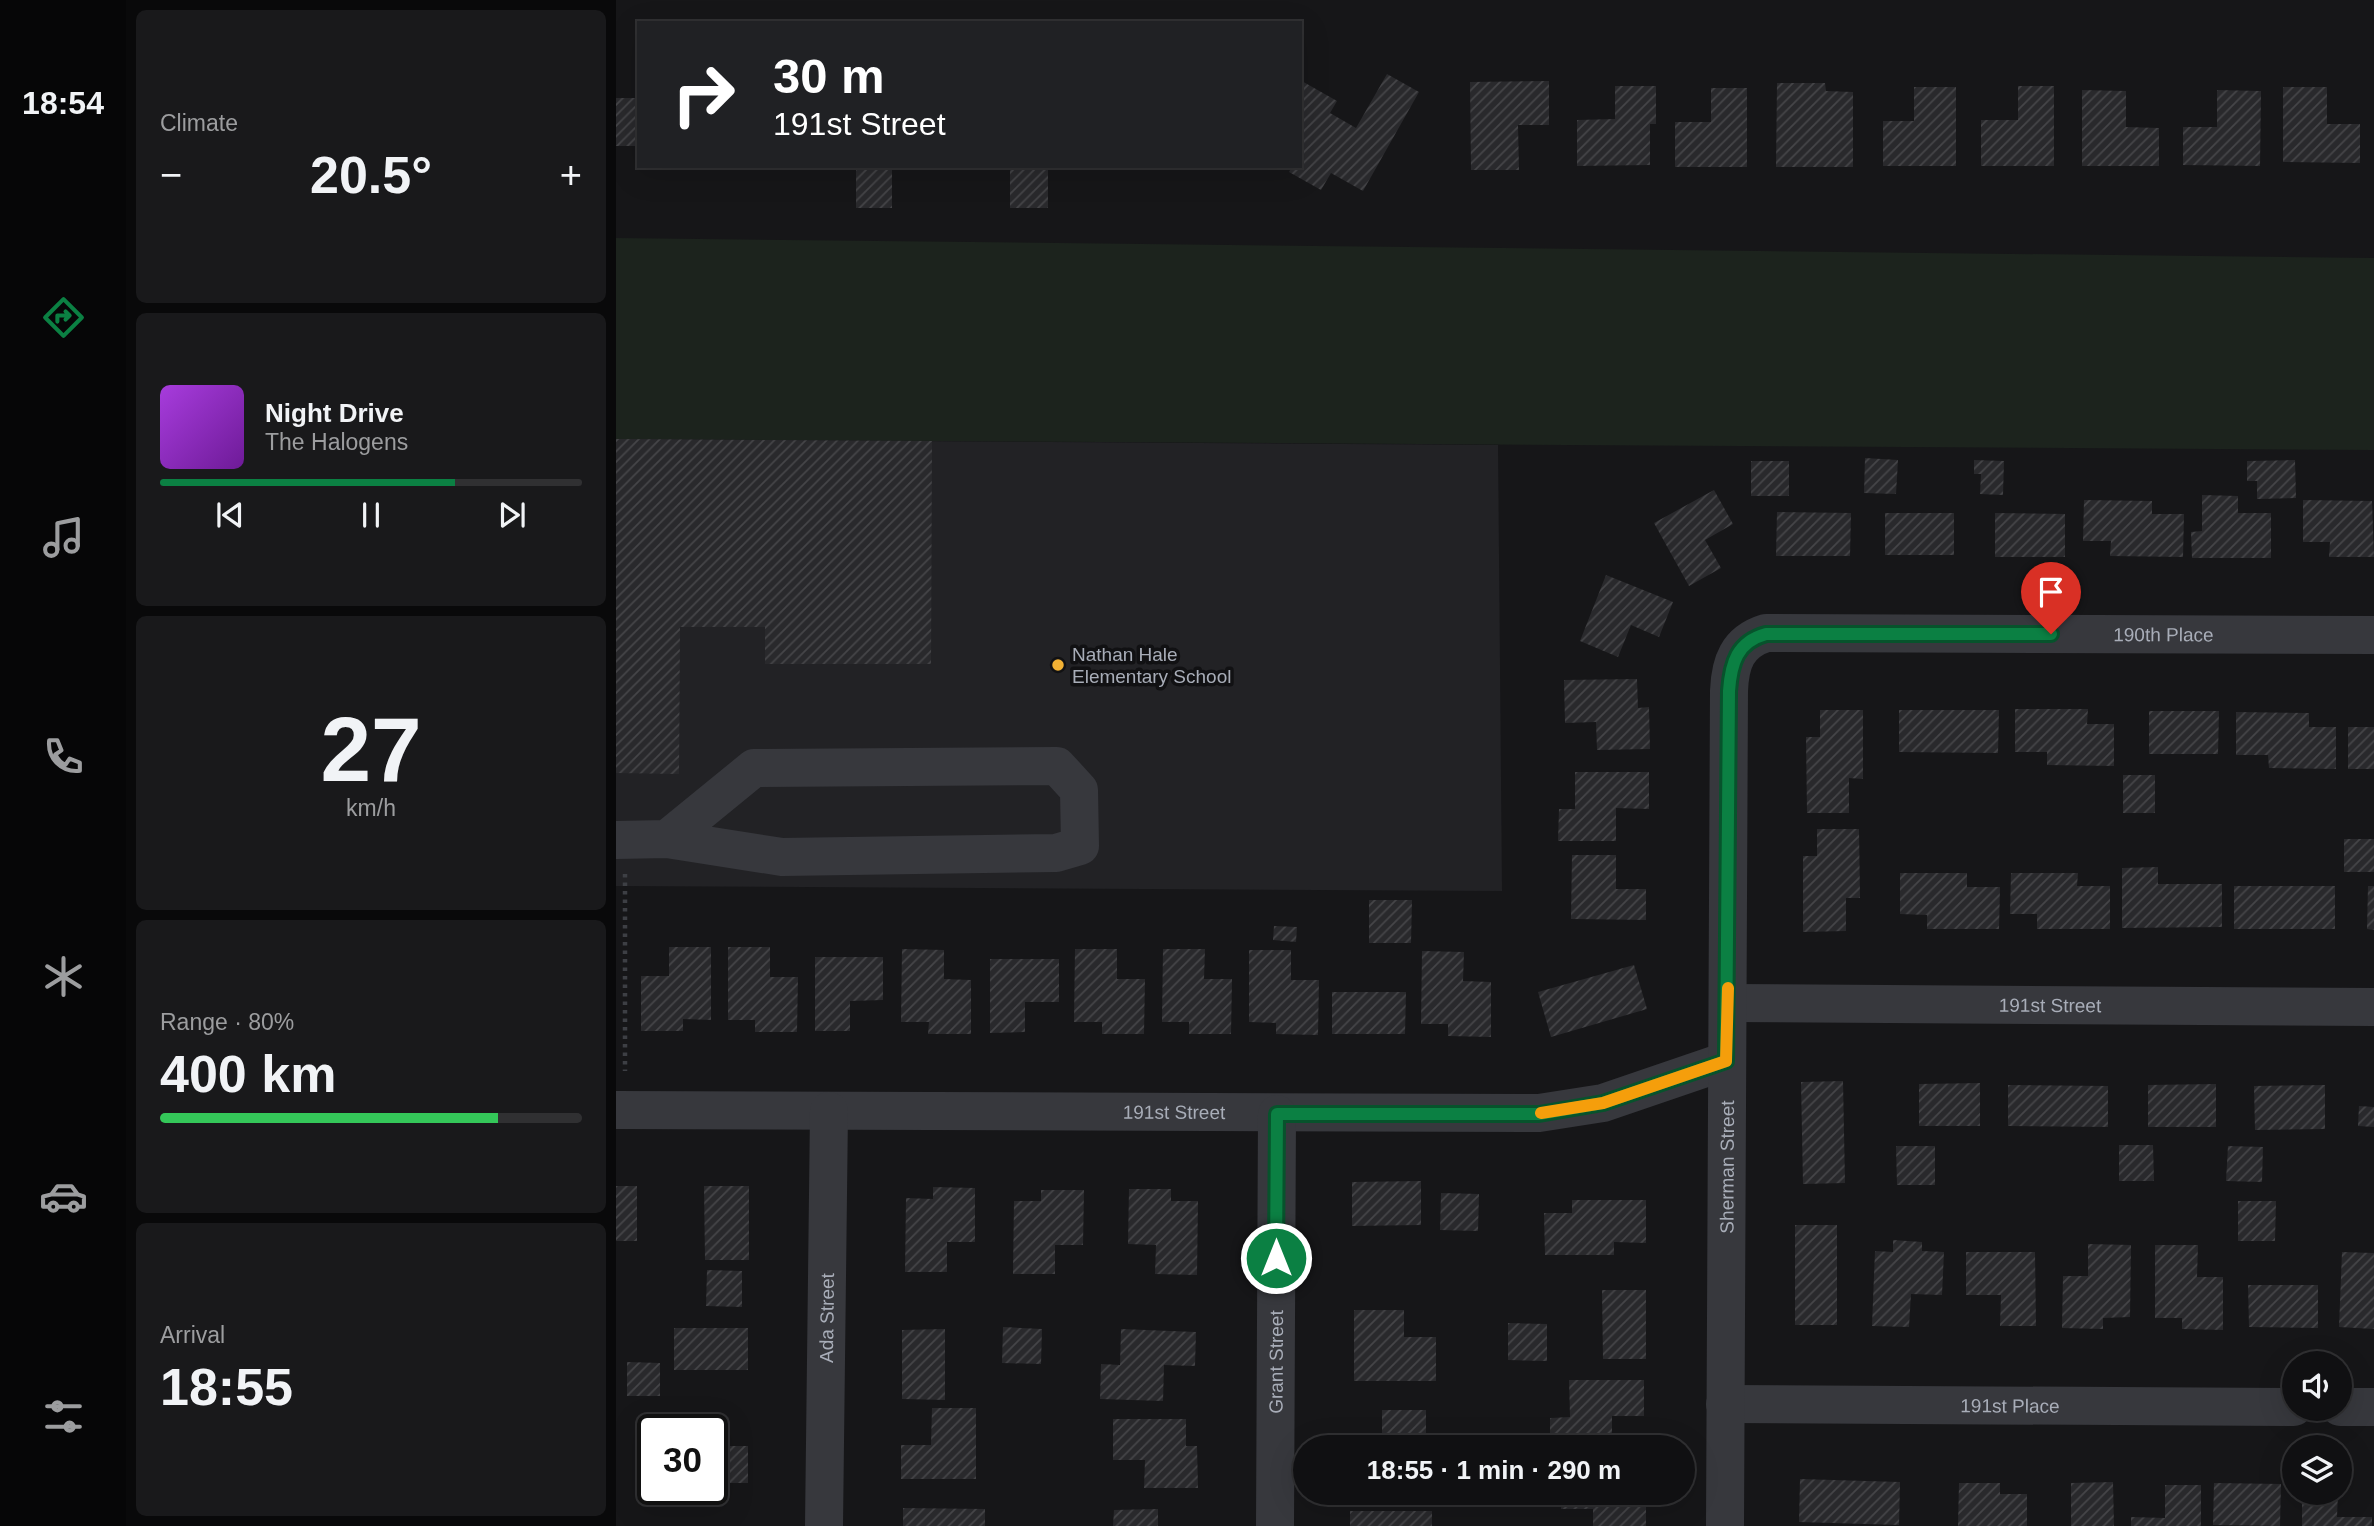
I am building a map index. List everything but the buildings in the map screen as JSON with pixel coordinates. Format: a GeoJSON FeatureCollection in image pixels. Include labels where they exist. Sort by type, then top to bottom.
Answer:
{"type":"FeatureCollection","features":[{"type":"Feature","properties":{"kind":"street","name":"190th Place"},"geometry":{"type":"LineString","coordinates":[[1744,643],[1766,634],[2374,635]]}},
{"type":"Feature","properties":{"kind":"street","name":"Sherman Street"},"geometry":{"type":"LineString","coordinates":[[1725,1526],[1729,691],[1732,661],[1744,643]]}},
{"type":"Feature","properties":{"kind":"street"},"geometry":{"type":"LineString","coordinates":[[620,857],[667,839],[754,768],[1057,766],[1079,790],[1080,846],[1056,853],[782,858],[667,839]]}},
{"type":"Feature","properties":{"kind":"street","name":"191st Street"},"geometry":{"type":"LineString","coordinates":[[1728,1003],[2374,1007]]}},
{"type":"Feature","properties":{"kind":"street","name":"191st Street"},"geometry":{"type":"LineString","coordinates":[[616,1110],[1539,1114],[1603,1103],[1726,1061]]}},
{"type":"Feature","properties":{"kind":"street","name":"Ada Street"},"geometry":{"type":"LineString","coordinates":[[824,1526],[829,1111]]}},
{"type":"Feature","properties":{"kind":"street","name":"Grant Street"},"geometry":{"type":"LineString","coordinates":[[1275,1526],[1277,1114]]}},
{"type":"Feature","properties":{"kind":"street","name":"191st Place"},"geometry":{"type":"LineString","coordinates":[[1726,1404],[2282,1407]]}},
{"type":"Feature","properties":{"kind":"street"},"geometry":{"type":"LineString","coordinates":[[2352,1407],[2374,1407]]}},
{"type":"Feature","properties":{"kind":"path"},"geometry":{"type":"LineString","coordinates":[[620,857],[625,1071]]}},
{"type":"Feature","properties":{"kind":"shaded area"},"geometry":{"type":"Polygon","coordinates":[[[616,238],[2374,258],[2374,450],[616,439],[616,238]]]}},
{"type":"Feature","properties":{"kind":"shaded area","name":"Nathan Hale Elementary School"},"geometry":{"type":"Polygon","coordinates":[[[616,439],[1498,445],[1502,891],[616,886],[616,439]]]}},
{"type":"Feature","properties":{"kind":"slow traffic"},"geometry":{"type":"LineString","coordinates":[[1541,1113],[1603,1103],[1726,1061],[1728,988]]}},
{"type":"Feature","properties":{"kind":"place","name":"Nathan Hale Elementary School"},"geometry":{"type":"Point","coordinates":[1058,665]}},
{"type":"Feature","properties":{"kind":"route"},"geometry":{"type":"LineString","coordinates":[[1276,1258],[1277,1114],[1539,1114],[1603,1103],[1726,1061],[1729,691],[1732,661],[1744,643],[1766,634],[2051,634]]}}]}
